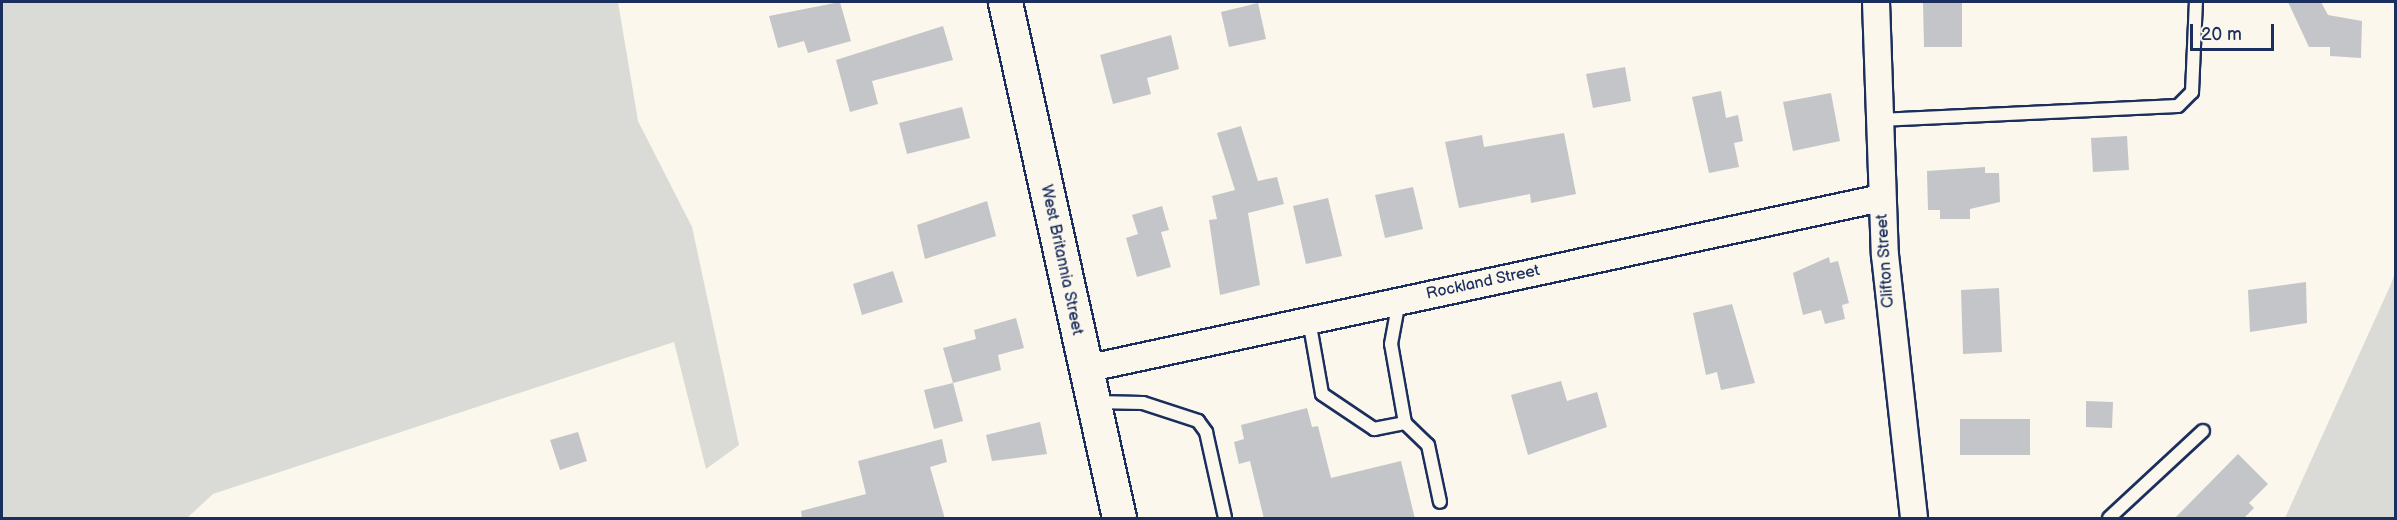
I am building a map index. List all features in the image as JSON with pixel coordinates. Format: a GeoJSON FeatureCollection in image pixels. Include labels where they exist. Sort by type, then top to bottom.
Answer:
{"type":"FeatureCollection","features":[{"type":"Feature","properties":{"kind":"street","name":"West Britannia Street"},"geometry":{"type":"LineString","coordinates":[[1005,2],[1119,519]]}},
{"type":"Feature","properties":{"kind":"street","name":"Clifton Street"},"geometry":{"type":"LineString","coordinates":[[1876,2],[1881,198],[1914,519]]}},
{"type":"Feature","properties":{"kind":"street","name":"Rockland Street"},"geometry":{"type":"LineString","coordinates":[[1085,369],[1881,198]]}},
{"type":"Feature","properties":{"kind":"lane"},"geometry":{"type":"LineString","coordinates":[[1878,120],[2178,106],[2192,92],[2196,2]]}},
{"type":"Feature","properties":{"kind":"lane"},"geometry":{"type":"LineString","coordinates":[[1399,301],[1390,344],[1405,423],[1428,446],[1440,502]]}},
{"type":"Feature","properties":{"kind":"lane"},"geometry":{"type":"LineString","coordinates":[[1309,320],[1322,394],[1374,429],[1405,423]]}},
{"type":"Feature","properties":{"kind":"lane"},"geometry":{"type":"LineString","coordinates":[[1093,402],[1143,403],[1198,421],[1206,432],[1225,519]]}},
{"type":"Feature","properties":{"kind":"lane"},"geometry":{"type":"LineString","coordinates":[[2109,519],[2203,431]]}},
{"type":"Feature","properties":{"kind":"shaded area"},"geometry":{"type":"Polygon","coordinates":[[[2,2],[618,2],[638,121],[692,227],[739,445],[706,469],[674,342],[213,494],[187,518],[2,518],[2,2]]]}},
{"type":"Feature","properties":{"kind":"shaded area"},"geometry":{"type":"Polygon","coordinates":[[[2395,273],[2395,518],[2285,518],[2391,284],[2395,273]]]}},
{"type":"Feature","properties":{"kind":"building"},"geometry":{"type":"Polygon","coordinates":[[[840,2],[851,41],[808,53],[804,41],[778,48],[769,16],[840,2]]]}},
{"type":"Feature","properties":{"kind":"building"},"geometry":{"type":"Polygon","coordinates":[[[1923,2],[1962,2],[1962,47],[1924,47],[1923,2]]]}},
{"type":"Feature","properties":{"kind":"building"},"geometry":{"type":"Polygon","coordinates":[[[2288,2],[2321,2],[2328,15],[2362,21],[2361,58],[2330,56],[2330,47],[2309,47],[2288,2]]]}},
{"type":"Feature","properties":{"kind":"building"},"geometry":{"type":"Polygon","coordinates":[[[1258,3],[1266,39],[1229,47],[1221,12],[1258,3]]]}},
{"type":"Feature","properties":{"kind":"building"},"geometry":{"type":"Polygon","coordinates":[[[943,26],[953,60],[872,81],[878,104],[850,112],[836,60],[943,26]]]}},
{"type":"Feature","properties":{"kind":"building"},"geometry":{"type":"Polygon","coordinates":[[[1171,35],[1179,69],[1147,78],[1151,94],[1113,104],[1100,55],[1171,35]]]}},
{"type":"Feature","properties":{"kind":"building"},"geometry":{"type":"Polygon","coordinates":[[[1625,67],[1631,101],[1593,108],[1586,74],[1625,67]]]}},
{"type":"Feature","properties":{"kind":"building"},"geometry":{"type":"Polygon","coordinates":[[[1721,91],[1726,118],[1738,115],[1743,141],[1734,143],[1739,167],[1709,173],[1692,97],[1721,91]]]}},
{"type":"Feature","properties":{"kind":"building"},"geometry":{"type":"Polygon","coordinates":[[[1831,93],[1840,141],[1793,151],[1783,102],[1831,93]]]}},
{"type":"Feature","properties":{"kind":"building"},"geometry":{"type":"Polygon","coordinates":[[[962,107],[970,138],[907,154],[899,123],[962,107]]]}},
{"type":"Feature","properties":{"kind":"building"},"geometry":{"type":"Polygon","coordinates":[[[1241,126],[1258,181],[1277,177],[1284,204],[1248,213],[1260,285],[1220,295],[1209,220],[1217,219],[1212,196],[1235,190],[1217,133],[1241,126]]]}},
{"type":"Feature","properties":{"kind":"building"},"geometry":{"type":"Polygon","coordinates":[[[1564,133],[1576,194],[1531,203],[1530,194],[1459,208],[1445,142],[1482,135],[1484,147],[1564,133]]]}},
{"type":"Feature","properties":{"kind":"building"},"geometry":{"type":"Polygon","coordinates":[[[2127,136],[2129,170],[2093,172],[2091,138],[2127,136]]]}},
{"type":"Feature","properties":{"kind":"building"},"geometry":{"type":"Polygon","coordinates":[[[1985,167],[1985,173],[1999,173],[2000,202],[1970,209],[1970,219],[1940,219],[1940,210],[1928,210],[1927,171],[1985,167]]]}},
{"type":"Feature","properties":{"kind":"building"},"geometry":{"type":"Polygon","coordinates":[[[1413,187],[1423,229],[1385,238],[1375,195],[1413,187]]]}},
{"type":"Feature","properties":{"kind":"building"},"geometry":{"type":"Polygon","coordinates":[[[1328,198],[1342,256],[1306,264],[1293,206],[1328,198]]]}},
{"type":"Feature","properties":{"kind":"building"},"geometry":{"type":"Polygon","coordinates":[[[987,201],[996,236],[925,259],[917,225],[987,201]]]}},
{"type":"Feature","properties":{"kind":"building"},"geometry":{"type":"Polygon","coordinates":[[[1162,206],[1169,230],[1161,232],[1171,267],[1137,277],[1126,238],[1138,234],[1132,215],[1162,206]]]}},
{"type":"Feature","properties":{"kind":"building"},"geometry":{"type":"Polygon","coordinates":[[[1829,257],[1830,263],[1838,261],[1849,303],[1842,305],[1845,319],[1825,324],[1821,310],[1803,315],[1793,273],[1829,257]]]}},
{"type":"Feature","properties":{"kind":"building"},"geometry":{"type":"Polygon","coordinates":[[[893,271],[903,302],[862,315],[853,284],[893,271]]]}},
{"type":"Feature","properties":{"kind":"building"},"geometry":{"type":"Polygon","coordinates":[[[2306,282],[2307,323],[2250,332],[2248,290],[2306,282]]]}},
{"type":"Feature","properties":{"kind":"building"},"geometry":{"type":"Polygon","coordinates":[[[1999,288],[2002,352],[1963,354],[1961,290],[1999,288]]]}},
{"type":"Feature","properties":{"kind":"building"},"geometry":{"type":"Polygon","coordinates":[[[1732,304],[1755,383],[1721,390],[1717,372],[1706,375],[1693,313],[1732,304]]]}},
{"type":"Feature","properties":{"kind":"building"},"geometry":{"type":"Polygon","coordinates":[[[1016,318],[1024,348],[998,355],[1001,370],[953,383],[943,348],[976,339],[974,330],[1016,318]]]}},
{"type":"Feature","properties":{"kind":"building"},"geometry":{"type":"Polygon","coordinates":[[[1561,381],[1567,401],[1597,392],[1607,427],[1528,455],[1511,395],[1561,381]]]}},
{"type":"Feature","properties":{"kind":"building"},"geometry":{"type":"Polygon","coordinates":[[[953,383],[963,421],[934,429],[924,390],[953,383]]]}},
{"type":"Feature","properties":{"kind":"building"},"geometry":{"type":"Polygon","coordinates":[[[2086,401],[2113,402],[2112,428],[2086,427],[2086,401]]]}},
{"type":"Feature","properties":{"kind":"building"},"geometry":{"type":"Polygon","coordinates":[[[1307,408],[1312,427],[1318,426],[1331,478],[1401,461],[1415,519],[1264,519],[1250,461],[1239,464],[1234,442],[1244,439],[1241,425],[1307,408]]]}},
{"type":"Feature","properties":{"kind":"building"},"geometry":{"type":"Polygon","coordinates":[[[1960,419],[2030,419],[2030,455],[1960,455],[1960,419]]]}},
{"type":"Feature","properties":{"kind":"building"},"geometry":{"type":"Polygon","coordinates":[[[1040,422],[1047,454],[992,461],[986,435],[1040,422]]]}},
{"type":"Feature","properties":{"kind":"building"},"geometry":{"type":"Polygon","coordinates":[[[578,432],[587,461],[560,470],[550,440],[578,432]]]}},
{"type":"Feature","properties":{"kind":"building"},"geometry":{"type":"Polygon","coordinates":[[[942,439],[947,462],[930,467],[945,519],[802,519],[801,511],[866,494],[858,461],[942,439]]]}},
{"type":"Feature","properties":{"kind":"building"},"geometry":{"type":"Polygon","coordinates":[[[2238,454],[2268,484],[2249,503],[2254,508],[2243,519],[2174,519],[2238,454]]]}}]}
